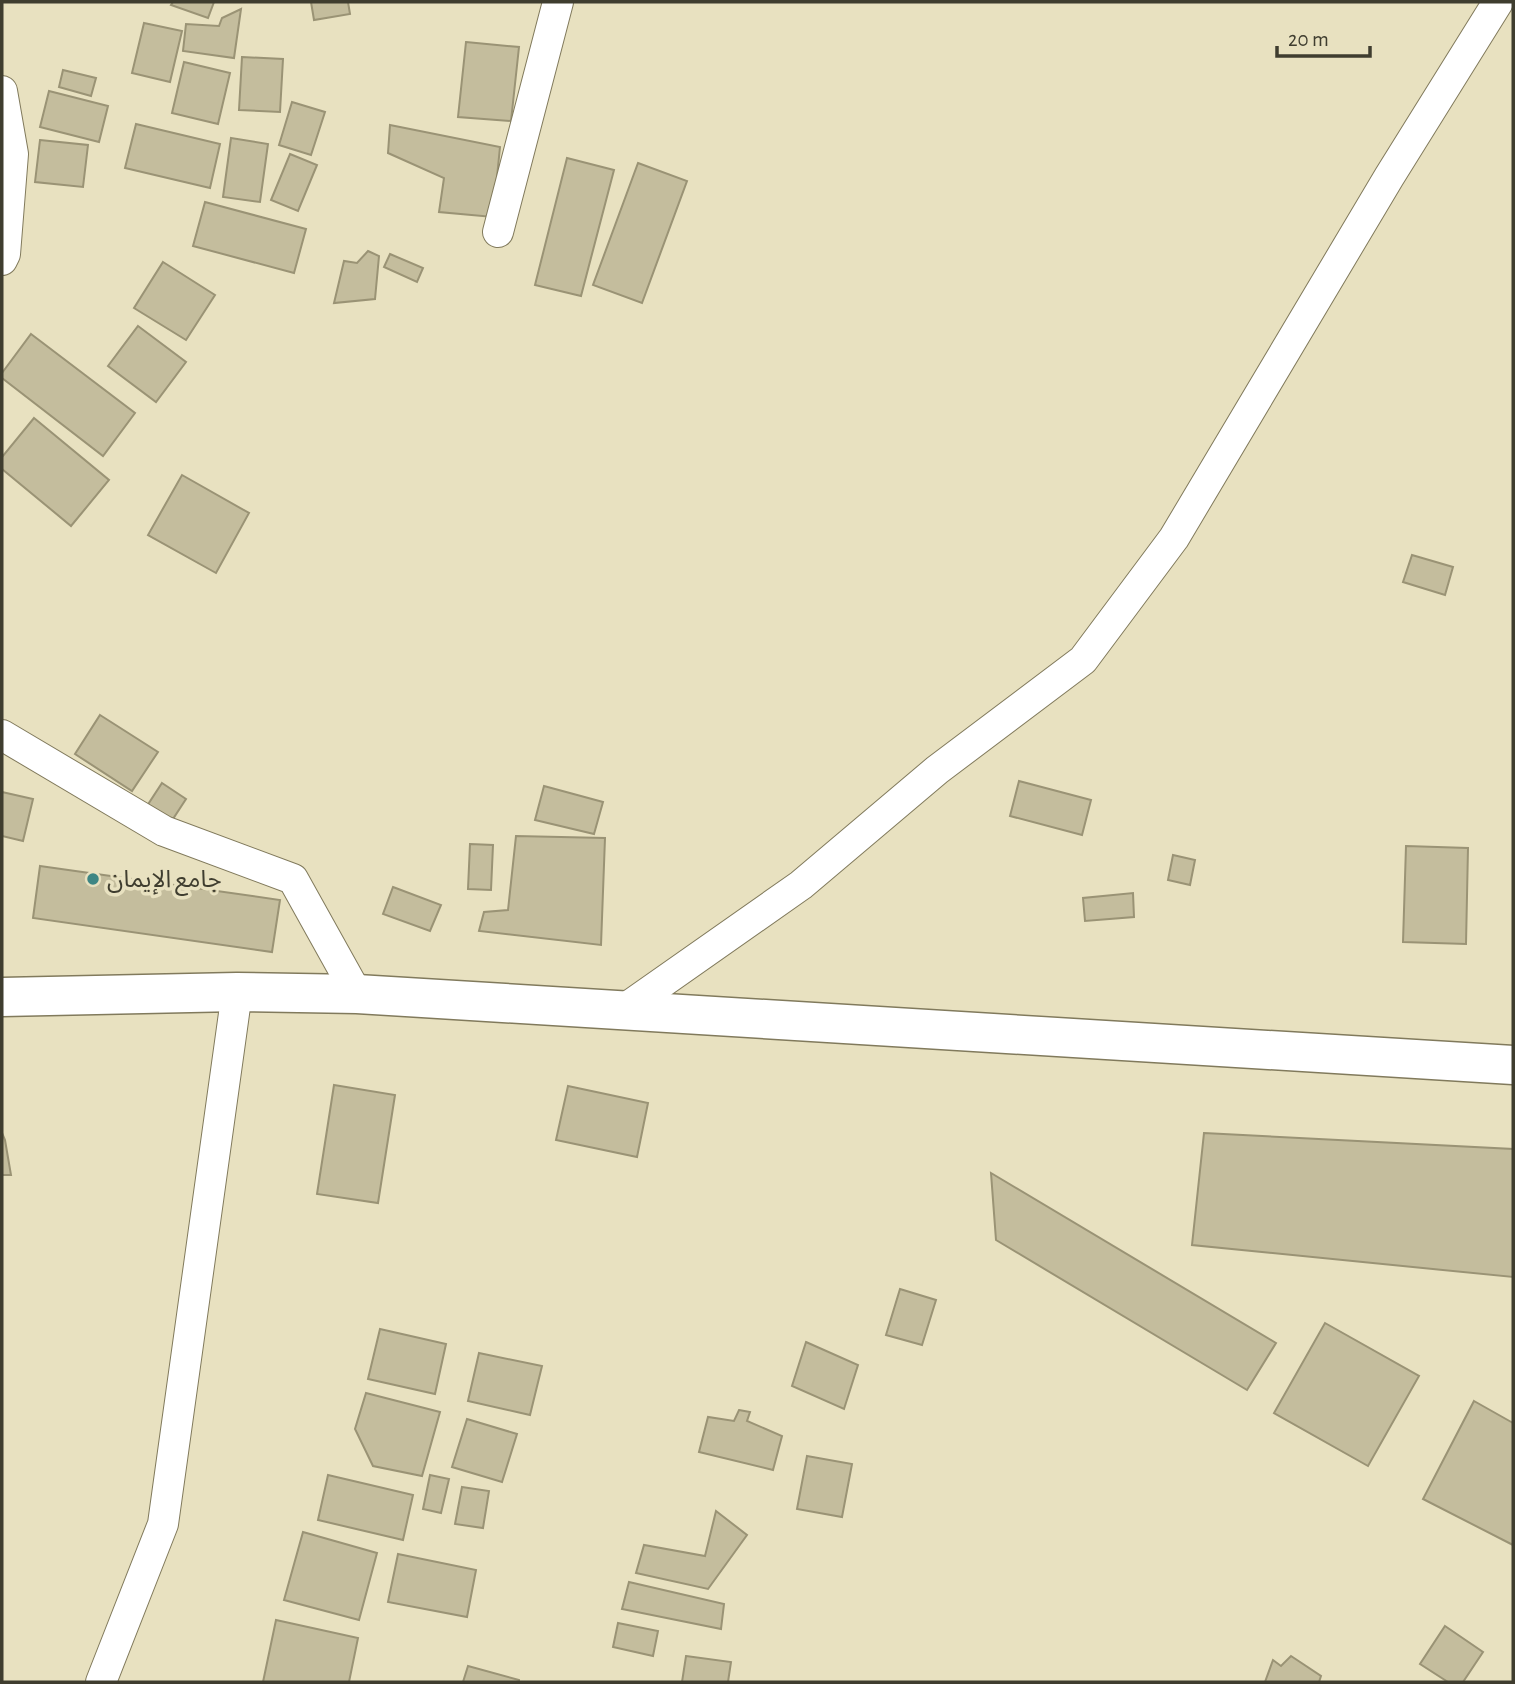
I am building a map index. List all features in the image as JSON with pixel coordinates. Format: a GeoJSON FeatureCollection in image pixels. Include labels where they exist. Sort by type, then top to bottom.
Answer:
{"type":"FeatureCollection","features":[{"type":"Feature","properties":{"kind":"street"},"geometry":{"type":"LineString","coordinates":[[498,232],[558,2]]}},
{"type":"Feature","properties":{"kind":"street"},"geometry":{"type":"LineString","coordinates":[[623,1010],[801,885],[936,770],[1083,660],[1174,538],[1388,177],[1498,2]]}},
{"type":"Feature","properties":{"kind":"street"},"geometry":{"type":"LineString","coordinates":[[2,91],[13,154],[5,254],[2,260]]}},
{"type":"Feature","properties":{"kind":"street"},"geometry":{"type":"LineString","coordinates":[[2,735],[164,831],[293,879],[358,993]]}},
{"type":"Feature","properties":{"kind":"street"},"geometry":{"type":"LineString","coordinates":[[2,997],[237,992],[358,993],[1513,1065]]}},
{"type":"Feature","properties":{"kind":"street"},"geometry":{"type":"LineString","coordinates":[[101,1682],[163,1524],[237,992]]}},
{"type":"Feature","properties":{"kind":"building"},"geometry":{"type":"Polygon","coordinates":[[[173,2],[214,2],[208,18],[171,5],[173,2]]]}},
{"type":"Feature","properties":{"kind":"building"},"geometry":{"type":"Polygon","coordinates":[[[311,2],[348,2],[350,14],[314,20],[311,2]]]}},
{"type":"Feature","properties":{"kind":"building"},"geometry":{"type":"Polygon","coordinates":[[[241,9],[234,58],[183,51],[186,24],[219,26],[222,18],[241,9]]]}},
{"type":"Feature","properties":{"kind":"building"},"geometry":{"type":"Polygon","coordinates":[[[144,23],[182,31],[170,82],[132,73],[144,23]]]}},
{"type":"Feature","properties":{"kind":"building"},"geometry":{"type":"Polygon","coordinates":[[[466,42],[519,47],[511,121],[458,117],[466,42]]]}},
{"type":"Feature","properties":{"kind":"building"},"geometry":{"type":"Polygon","coordinates":[[[242,57],[283,59],[280,112],[239,110],[242,57]]]}},
{"type":"Feature","properties":{"kind":"building"},"geometry":{"type":"Polygon","coordinates":[[[184,62],[230,73],[218,124],[172,113],[184,62]]]}},
{"type":"Feature","properties":{"kind":"building"},"geometry":{"type":"Polygon","coordinates":[[[63,70],[96,78],[91,96],[59,87],[63,70]]]}},
{"type":"Feature","properties":{"kind":"building"},"geometry":{"type":"Polygon","coordinates":[[[49,91],[108,106],[99,142],[40,127],[49,91]]]}},
{"type":"Feature","properties":{"kind":"building"},"geometry":{"type":"Polygon","coordinates":[[[292,102],[325,112],[311,155],[279,145],[292,102]]]}},
{"type":"Feature","properties":{"kind":"building"},"geometry":{"type":"Polygon","coordinates":[[[136,124],[220,144],[210,188],[125,168],[136,124]]]}},
{"type":"Feature","properties":{"kind":"building"},"geometry":{"type":"Polygon","coordinates":[[[390,125],[500,147],[493,217],[439,212],[444,178],[388,153],[390,125]]]}},
{"type":"Feature","properties":{"kind":"building"},"geometry":{"type":"Polygon","coordinates":[[[231,138],[268,144],[260,202],[223,197],[231,138]]]}},
{"type":"Feature","properties":{"kind":"building"},"geometry":{"type":"Polygon","coordinates":[[[40,140],[88,145],[83,187],[35,182],[40,140]]]}},
{"type":"Feature","properties":{"kind":"building"},"geometry":{"type":"Polygon","coordinates":[[[290,154],[317,165],[298,211],[271,200],[290,154]]]}},
{"type":"Feature","properties":{"kind":"building"},"geometry":{"type":"Polygon","coordinates":[[[567,158],[614,170],[581,296],[535,285],[567,158]]]}},
{"type":"Feature","properties":{"kind":"building"},"geometry":{"type":"Polygon","coordinates":[[[638,163],[687,181],[642,303],[593,285],[638,163]]]}},
{"type":"Feature","properties":{"kind":"building"},"geometry":{"type":"Polygon","coordinates":[[[205,202],[306,229],[294,273],[193,246],[205,202]]]}},
{"type":"Feature","properties":{"kind":"building"},"geometry":{"type":"Polygon","coordinates":[[[368,251],[379,256],[375,299],[334,303],[344,261],[357,263],[368,251]]]}},
{"type":"Feature","properties":{"kind":"building"},"geometry":{"type":"Polygon","coordinates":[[[390,254],[423,268],[417,282],[384,267],[390,254]]]}},
{"type":"Feature","properties":{"kind":"building"},"geometry":{"type":"Polygon","coordinates":[[[163,262],[215,295],[186,340],[134,308],[163,262]]]}},
{"type":"Feature","properties":{"kind":"building"},"geometry":{"type":"Polygon","coordinates":[[[138,326],[186,362],[156,402],[108,366],[138,326]]]}},
{"type":"Feature","properties":{"kind":"building"},"geometry":{"type":"Polygon","coordinates":[[[31,334],[135,413],[103,456],[2,378],[2,373],[31,334]]]}},
{"type":"Feature","properties":{"kind":"building"},"geometry":{"type":"Polygon","coordinates":[[[34,418],[109,480],[71,526],[2,469],[2,457],[34,418]]]}},
{"type":"Feature","properties":{"kind":"building"},"geometry":{"type":"Polygon","coordinates":[[[182,475],[249,513],[216,573],[148,535],[182,475]]]}},
{"type":"Feature","properties":{"kind":"building"},"geometry":{"type":"Polygon","coordinates":[[[1412,555],[1453,567],[1445,595],[1403,582],[1412,555]]]}},
{"type":"Feature","properties":{"kind":"building"},"geometry":{"type":"Polygon","coordinates":[[[100,715],[158,752],[132,791],[75,754],[100,715]]]}},
{"type":"Feature","properties":{"kind":"building"},"geometry":{"type":"Polygon","coordinates":[[[1019,781],[1091,800],[1082,835],[1010,816],[1019,781]]]}},
{"type":"Feature","properties":{"kind":"building"},"geometry":{"type":"Polygon","coordinates":[[[162,783],[186,799],[169,825],[145,809],[162,783]]]}},
{"type":"Feature","properties":{"kind":"building"},"geometry":{"type":"Polygon","coordinates":[[[544,786],[603,802],[594,834],[535,820],[544,786]]]}},
{"type":"Feature","properties":{"kind":"building"},"geometry":{"type":"Polygon","coordinates":[[[2,792],[33,799],[23,841],[2,836],[2,792]]]}},
{"type":"Feature","properties":{"kind":"building"},"geometry":{"type":"Polygon","coordinates":[[[516,836],[605,838],[601,945],[479,931],[484,912],[508,910],[516,836]]]}},
{"type":"Feature","properties":{"kind":"building"},"geometry":{"type":"Polygon","coordinates":[[[470,844],[493,845],[491,890],[468,889],[470,844]]]}},
{"type":"Feature","properties":{"kind":"building"},"geometry":{"type":"Polygon","coordinates":[[[1406,846],[1468,848],[1466,944],[1403,942],[1406,846]]]}},
{"type":"Feature","properties":{"kind":"building"},"geometry":{"type":"Polygon","coordinates":[[[1173,855],[1195,860],[1190,885],[1168,880],[1173,855]]]}},
{"type":"Feature","properties":{"kind":"building"},"geometry":{"type":"Polygon","coordinates":[[[40,866],[280,900],[272,952],[33,918],[40,866]]]}},
{"type":"Feature","properties":{"kind":"building"},"geometry":{"type":"Polygon","coordinates":[[[393,887],[441,905],[430,931],[383,914],[393,887]]]}},
{"type":"Feature","properties":{"kind":"building"},"geometry":{"type":"Polygon","coordinates":[[[1133,893],[1134,917],[1085,921],[1083,898],[1133,893]]]}},
{"type":"Feature","properties":{"kind":"building"},"geometry":{"type":"Polygon","coordinates":[[[334,1085],[395,1095],[378,1203],[317,1194],[334,1085]]]}},
{"type":"Feature","properties":{"kind":"building"},"geometry":{"type":"Polygon","coordinates":[[[568,1086],[648,1103],[637,1157],[556,1140],[568,1086]]]}},
{"type":"Feature","properties":{"kind":"building"},"geometry":{"type":"Polygon","coordinates":[[[2,1133],[5,1140],[11,1175],[2,1175],[2,1133]]]}},
{"type":"Feature","properties":{"kind":"building"},"geometry":{"type":"Polygon","coordinates":[[[1204,1133],[1513,1149],[1513,1277],[1192,1245],[1204,1133]]]}},
{"type":"Feature","properties":{"kind":"building"},"geometry":{"type":"Polygon","coordinates":[[[991,1173],[1276,1343],[1247,1390],[996,1240],[991,1173]]]}},
{"type":"Feature","properties":{"kind":"building"},"geometry":{"type":"Polygon","coordinates":[[[900,1289],[936,1300],[922,1345],[886,1335],[900,1289]]]}},
{"type":"Feature","properties":{"kind":"building"},"geometry":{"type":"Polygon","coordinates":[[[1325,1323],[1419,1376],[1368,1466],[1274,1413],[1325,1323]]]}},
{"type":"Feature","properties":{"kind":"building"},"geometry":{"type":"Polygon","coordinates":[[[380,1329],[446,1344],[435,1394],[368,1379],[380,1329]]]}},
{"type":"Feature","properties":{"kind":"building"},"geometry":{"type":"Polygon","coordinates":[[[806,1342],[858,1365],[844,1409],[792,1386],[806,1342]]]}},
{"type":"Feature","properties":{"kind":"building"},"geometry":{"type":"Polygon","coordinates":[[[479,1353],[542,1366],[530,1415],[468,1401],[479,1353]]]}},
{"type":"Feature","properties":{"kind":"building"},"geometry":{"type":"Polygon","coordinates":[[[366,1393],[440,1412],[422,1476],[373,1466],[355,1429],[366,1393]]]}},
{"type":"Feature","properties":{"kind":"building"},"geometry":{"type":"Polygon","coordinates":[[[1474,1401],[1513,1423],[1513,1545],[1423,1499],[1474,1401]]]}},
{"type":"Feature","properties":{"kind":"building"},"geometry":{"type":"Polygon","coordinates":[[[739,1410],[750,1412],[747,1421],[782,1436],[773,1470],[699,1452],[708,1417],[734,1421],[739,1410]]]}},
{"type":"Feature","properties":{"kind":"building"},"geometry":{"type":"Polygon","coordinates":[[[467,1419],[517,1434],[502,1482],[452,1467],[467,1419]]]}},
{"type":"Feature","properties":{"kind":"building"},"geometry":{"type":"Polygon","coordinates":[[[807,1456],[852,1464],[842,1517],[797,1509],[807,1456]]]}},
{"type":"Feature","properties":{"kind":"building"},"geometry":{"type":"Polygon","coordinates":[[[328,1475],[413,1495],[403,1540],[318,1520],[328,1475]]]}},
{"type":"Feature","properties":{"kind":"building"},"geometry":{"type":"Polygon","coordinates":[[[430,1475],[449,1479],[441,1513],[423,1509],[430,1475]]]}},
{"type":"Feature","properties":{"kind":"building"},"geometry":{"type":"Polygon","coordinates":[[[462,1487],[489,1491],[483,1528],[455,1524],[462,1487]]]}},
{"type":"Feature","properties":{"kind":"building"},"geometry":{"type":"Polygon","coordinates":[[[716,1511],[747,1535],[708,1589],[636,1573],[644,1545],[705,1556],[716,1511]]]}},
{"type":"Feature","properties":{"kind":"building"},"geometry":{"type":"Polygon","coordinates":[[[303,1532],[377,1553],[359,1620],[284,1600],[303,1532]]]}},
{"type":"Feature","properties":{"kind":"building"},"geometry":{"type":"Polygon","coordinates":[[[398,1554],[476,1570],[467,1617],[388,1602],[398,1554]]]}},
{"type":"Feature","properties":{"kind":"building"},"geometry":{"type":"Polygon","coordinates":[[[629,1582],[724,1604],[721,1629],[622,1609],[629,1582]]]}},
{"type":"Feature","properties":{"kind":"building"},"geometry":{"type":"Polygon","coordinates":[[[276,1620],[358,1638],[349,1682],[263,1682],[276,1620]]]}},
{"type":"Feature","properties":{"kind":"building"},"geometry":{"type":"Polygon","coordinates":[[[618,1623],[658,1631],[653,1656],[613,1647],[618,1623]]]}},
{"type":"Feature","properties":{"kind":"building"},"geometry":{"type":"Polygon","coordinates":[[[1445,1626],[1483,1652],[1463,1682],[1448,1682],[1420,1664],[1445,1626]]]}},
{"type":"Feature","properties":{"kind":"building"},"geometry":{"type":"Polygon","coordinates":[[[686,1656],[731,1662],[728,1682],[682,1682],[686,1656]]]}},
{"type":"Feature","properties":{"kind":"building"},"geometry":{"type":"Polygon","coordinates":[[[1291,1656],[1321,1676],[1319,1682],[1265,1682],[1273,1660],[1281,1666],[1291,1656]]]}},
{"type":"Feature","properties":{"kind":"building"},"geometry":{"type":"Polygon","coordinates":[[[468,1666],[519,1680],[519,1682],[463,1682],[468,1666]]]}},
{"type":"Feature","properties":{"kind":"place","name":"جامع الإيمان"},"geometry":{"type":"Point","coordinates":[93,879]}}]}
